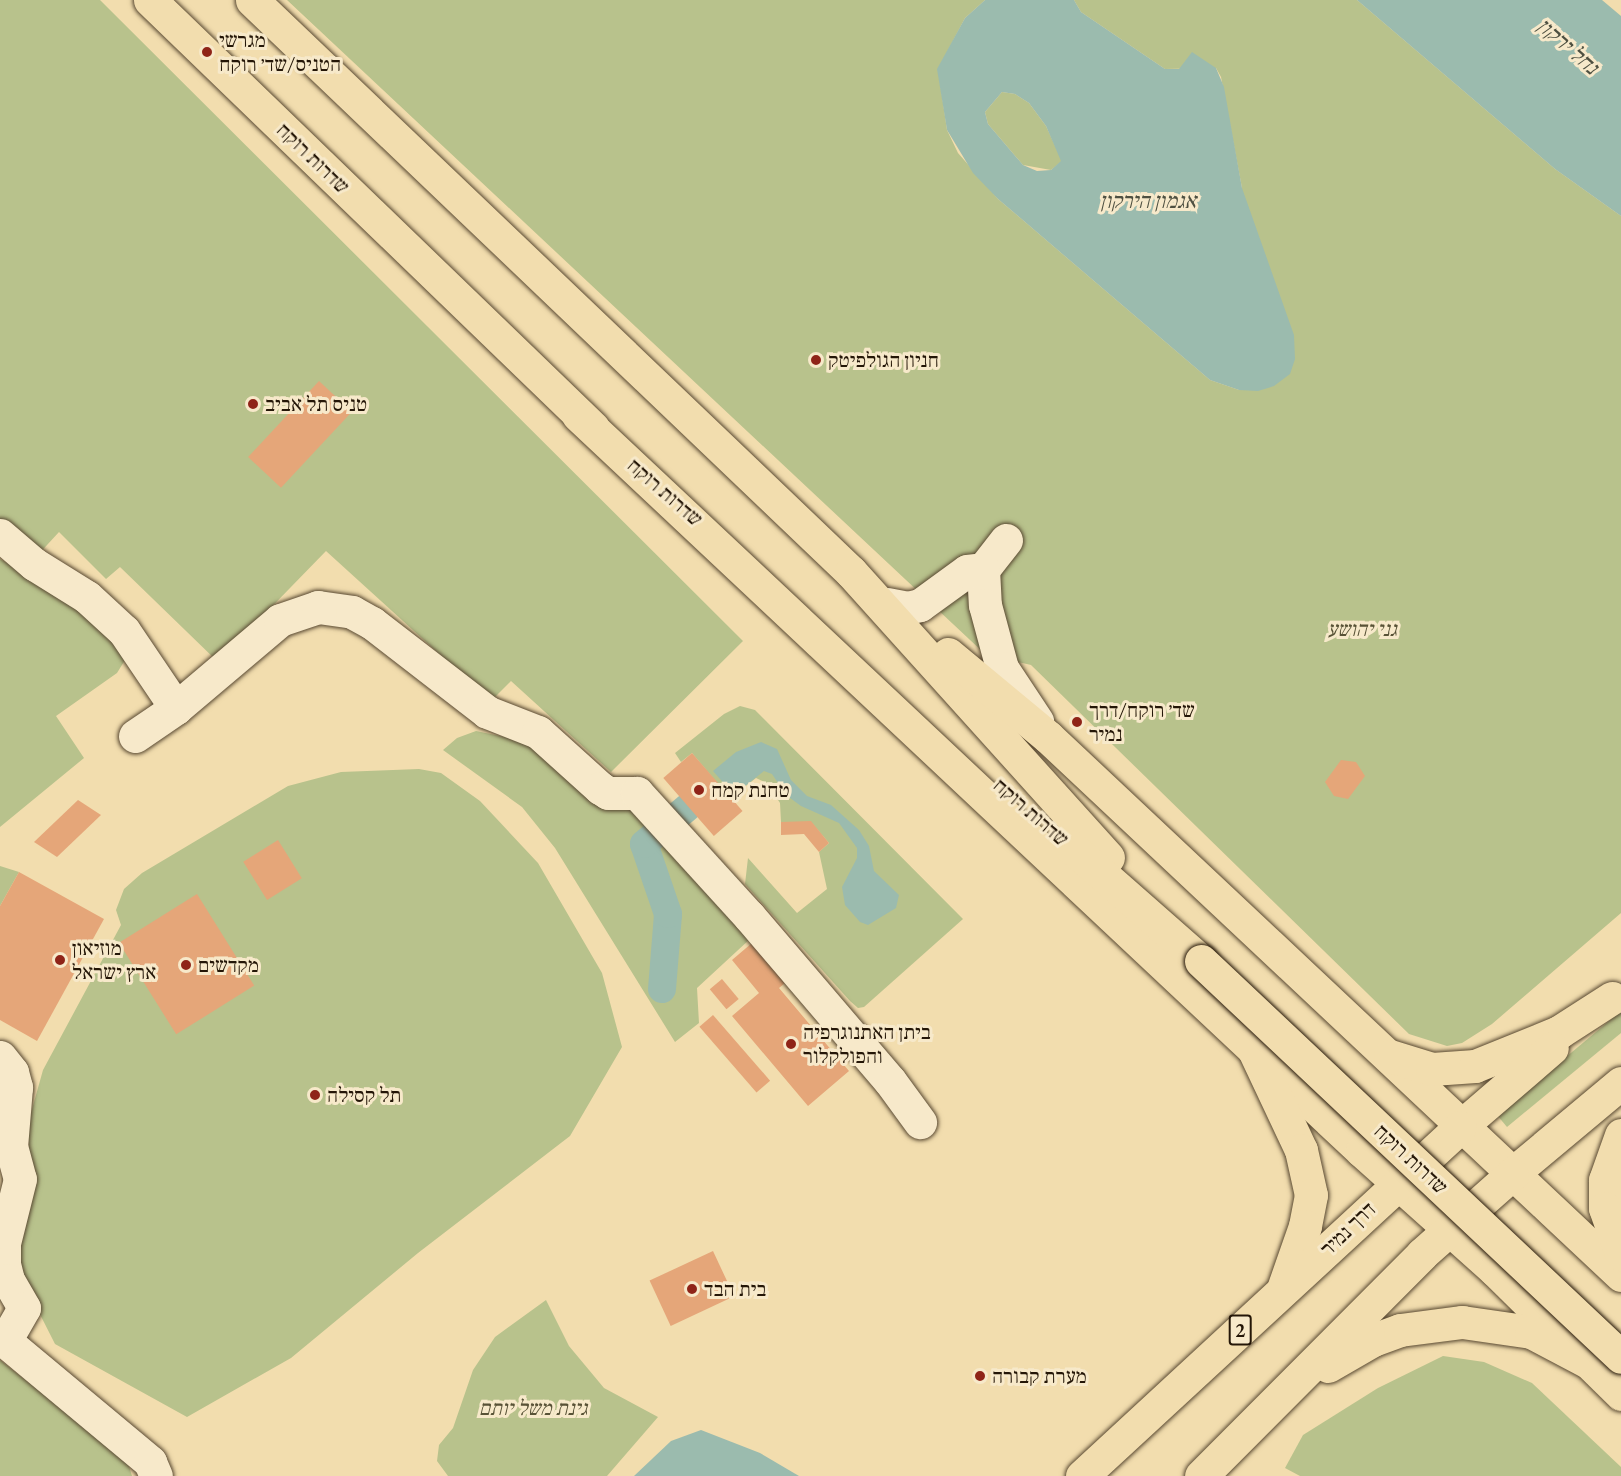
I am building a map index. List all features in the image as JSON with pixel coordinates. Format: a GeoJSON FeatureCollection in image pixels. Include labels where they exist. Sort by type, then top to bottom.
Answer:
{"type":"FeatureCollection","features":[{"type":"Feature","properties":{"kind":"main road","name":"שדרות רוקח"},"geometry":{"type":"LineString","coordinates":[[150,0],[578,415],[1202,962],[1606,1360]]}},
{"type":"Feature","properties":{"kind":"main road","name":"שדרות רוקח"},"geometry":{"type":"LineString","coordinates":[[252,0],[852,572],[1202,962]]}},
{"type":"Feature","properties":{"kind":"main road"},"geometry":{"type":"LineString","coordinates":[[578,415],[1449,1230],[1606,1360],[1621,1394]]}},
{"type":"Feature","properties":{"kind":"main road"},"geometry":{"type":"LineString","coordinates":[[852,572],[887,604],[1048,737],[1378,1051],[1621,1275]]}},
{"type":"Feature","properties":{"kind":"main road"},"geometry":{"type":"LineString","coordinates":[[1378,1051],[1432,1070],[1475,1066],[1559,1032],[1617,995]]}},
{"type":"Feature","properties":{"kind":"main road","name":"דרך נמיר"},"geometry":{"type":"LineString","coordinates":[[1082,1476],[1460,1127],[1617,995]]}},
{"type":"Feature","properties":{"kind":"main road"},"geometry":{"type":"LineString","coordinates":[[1252,1046],[1301,1150],[1311,1194],[1305,1226],[1282,1292]]}},
{"type":"Feature","properties":{"kind":"main road"},"geometry":{"type":"LineString","coordinates":[[1200,1476],[1449,1230],[1621,1083]]}},
{"type":"Feature","properties":{"kind":"main road"},"geometry":{"type":"LineString","coordinates":[[1621,1135],[1605,1180],[1605,1208],[1621,1254]]}},
{"type":"Feature","properties":{"kind":"main road"},"geometry":{"type":"LineString","coordinates":[[1291,1388],[1373,1340],[1434,1323],[1500,1326],[1531,1332],[1606,1360]]}},
{"type":"Feature","properties":{"kind":"lane"},"geometry":{"type":"LineString","coordinates":[[0,535],[34,564],[87,597],[124,631],[176,708]]}},
{"type":"Feature","properties":{"kind":"lane"},"geometry":{"type":"LineString","coordinates":[[1006,540],[983,569],[985,605],[1002,668],[1048,737]]}},
{"type":"Feature","properties":{"kind":"lane"},"geometry":{"type":"LineString","coordinates":[[887,604],[907,608],[920,605],[967,571],[983,569]]}},
{"type":"Feature","properties":{"kind":"lane"},"geometry":{"type":"LineString","coordinates":[[135,736],[176,708],[280,620],[295,612],[333,608],[372,623],[487,712],[538,732],[600,788],[608,793],[637,793],[771,942],[890,1081],[920,1122]]}},
{"type":"Feature","properties":{"kind":"lane"},"geometry":{"type":"LineString","coordinates":[[0,1057],[12,1072],[16,1087],[11,1146],[20,1179],[4,1243],[4,1263],[8,1280],[24,1308],[5,1341],[150,1462],[156,1476]]}},
{"type":"Feature","properties":{"kind":"green space","name":"טניס תל אביב"},"geometry":{"type":"Polygon","coordinates":[[[0,0],[100,0],[743,641],[611,772],[511,681],[491,701],[326,551],[218,662],[120,567],[106,579],[59,532],[36,557],[0,523],[0,0]]]}},
{"type":"Feature","properties":{"kind":"green space","name":"גני יהושע"},"geometry":{"type":"Polygon","coordinates":[[[287,0],[985,0],[965,18],[938,69],[947,130],[958,153],[998,199],[1210,380],[1239,390],[1242,188],[1221,77],[1216,68],[1165,69],[1081,12],[1074,0],[1357,0],[1555,169],[1621,216],[1621,913],[1492,1024],[1462,1043],[1447,1046],[1409,1034],[1031,665],[985,654],[287,0]]]}},
{"type":"Feature","properties":{"kind":"green space"},"geometry":{"type":"Polygon","coordinates":[[[1002,92],[1015,94],[1029,103],[1046,126],[1062,161],[1051,170],[1023,165],[988,124],[985,112],[1002,92]]]}},
{"type":"Feature","properties":{"kind":"green space"},"geometry":{"type":"Polygon","coordinates":[[[0,559],[41,581],[123,644],[125,660],[117,673],[56,716],[84,758],[0,827],[0,559]]]}},
{"type":"Feature","properties":{"kind":"green space"},"geometry":{"type":"Polygon","coordinates":[[[740,706],[755,710],[963,919],[864,1007],[858,1008],[850,1001],[745,884],[748,858],[797,913],[827,889],[819,852],[829,843],[811,822],[781,822],[780,803],[767,783],[756,778],[730,798],[692,753],[681,762],[675,753],[724,714],[740,706]]]}},
{"type":"Feature","properties":{"kind":"green space"},"geometry":{"type":"Polygon","coordinates":[[[476,731],[520,740],[636,809],[750,939],[697,988],[699,1023],[675,1042],[555,848],[522,807],[443,750],[457,738],[476,731]]]}},
{"type":"Feature","properties":{"kind":"green space","name":"תל קסילה"},"geometry":{"type":"Polygon","coordinates":[[[419,769],[441,773],[480,801],[538,863],[602,973],[622,1047],[570,1136],[418,1253],[291,1358],[187,1417],[55,1344],[12,1259],[28,1194],[29,1120],[43,1070],[121,925],[116,910],[124,889],[142,873],[288,786],[341,772],[419,769]]]}},
{"type":"Feature","properties":{"kind":"green space"},"geometry":{"type":"Polygon","coordinates":[[[0,866],[19,872],[0,906],[0,866]]]}},
{"type":"Feature","properties":{"kind":"green space"},"geometry":{"type":"Polygon","coordinates":[[[1621,1011],[1621,1033],[1507,1127],[1497,1115],[1621,1011]]]}},
{"type":"Feature","properties":{"kind":"green space","name":"גינת משל יותם"},"geometry":{"type":"Polygon","coordinates":[[[546,1300],[569,1346],[604,1388],[658,1417],[607,1476],[448,1476],[437,1461],[439,1445],[453,1428],[473,1370],[495,1337],[546,1300]]]}},
{"type":"Feature","properties":{"kind":"green space"},"geometry":{"type":"Polygon","coordinates":[[[1443,1356],[1484,1362],[1532,1383],[1621,1467],[1621,1476],[1300,1476],[1285,1468],[1303,1435],[1378,1388],[1443,1356]]]}},
{"type":"Feature","properties":{"kind":"green space"},"geometry":{"type":"Polygon","coordinates":[[[0,1360],[118,1453],[128,1463],[132,1476],[0,1476],[0,1360]]]}},
{"type":"Feature","properties":{"kind":"water","name":"אגמון הירקון"},"geometry":{"type":"Polygon","coordinates":[[[985,0],[1074,0],[1081,12],[1165,69],[1179,69],[1192,52],[1216,68],[1224,87],[1242,188],[1294,335],[1295,359],[1290,374],[1274,386],[1258,391],[1239,390],[1210,380],[998,199],[973,173],[947,130],[937,69],[965,18],[985,0]],[[1002,92],[985,112],[988,124],[1023,165],[1037,171],[1051,170],[1061,161],[1046,126],[1029,103],[1015,94],[1002,92]]]}},
{"type":"Feature","properties":{"kind":"water","name":"נחל ירקון"},"geometry":{"type":"Polygon","coordinates":[[[1357,0],[1602,0],[1621,16],[1621,216],[1555,169],[1357,0]]]}},
{"type":"Feature","properties":{"kind":"water"},"geometry":{"type":"Polygon","coordinates":[[[761,742],[777,749],[791,780],[807,796],[831,805],[859,830],[869,846],[874,871],[899,895],[896,908],[868,925],[860,922],[845,905],[842,887],[857,858],[857,848],[839,823],[801,806],[786,795],[772,774],[764,771],[734,795],[713,771],[736,752],[761,742]]]}},
{"type":"Feature","properties":{"kind":"water"},"geometry":{"type":"Polygon","coordinates":[[[701,1430],[760,1453],[799,1476],[634,1476],[671,1441],[701,1430]]]}},
{"type":"Feature","properties":{"kind":"building","name":"טניס תל אביב"},"geometry":{"type":"Polygon","coordinates":[[[319,381],[352,412],[281,488],[248,457],[319,381]]]}},
{"type":"Feature","properties":{"kind":"building","name":"טחנת קמח"},"geometry":{"type":"Polygon","coordinates":[[[692,753],[743,811],[714,836],[663,778],[692,753]]]}},
{"type":"Feature","properties":{"kind":"building"},"geometry":{"type":"Polygon","coordinates":[[[1341,760],[1356,762],[1365,776],[1348,799],[1334,796],[1325,782],[1341,760]]]}},
{"type":"Feature","properties":{"kind":"building"},"geometry":{"type":"Polygon","coordinates":[[[78,800],[101,815],[57,857],[34,842],[78,800]]]}},
{"type":"Feature","properties":{"kind":"building"},"geometry":{"type":"Polygon","coordinates":[[[811,821],[829,843],[819,852],[804,834],[781,835],[781,822],[811,821]]]}},
{"type":"Feature","properties":{"kind":"building"},"geometry":{"type":"Polygon","coordinates":[[[278,840],[302,878],[267,900],[243,862],[278,840]]]}},
{"type":"Feature","properties":{"kind":"building"},"geometry":{"type":"Polygon","coordinates":[[[19,872],[104,919],[37,1041],[0,1020],[0,906],[19,872]]]}},
{"type":"Feature","properties":{"kind":"building","name":"מקדשים"},"geometry":{"type":"Polygon","coordinates":[[[197,894],[254,986],[176,1034],[119,943],[197,894]]]}},
{"type":"Feature","properties":{"kind":"building","name":"ביתן האתנוגרפיה והפולקלור"},"geometry":{"type":"Polygon","coordinates":[[[752,943],[786,982],[779,988],[849,1071],[808,1106],[732,1016],[759,993],[732,960],[752,943]]]}},
{"type":"Feature","properties":{"kind":"building"},"geometry":{"type":"Polygon","coordinates":[[[722,979],[739,999],[726,1009],[710,989],[722,979]]]}},
{"type":"Feature","properties":{"kind":"building"},"geometry":{"type":"Polygon","coordinates":[[[713,1015],[770,1081],[756,1092],[699,1027],[713,1015]]]}},
{"type":"Feature","properties":{"kind":"building","name":"בית הבד"},"geometry":{"type":"Polygon","coordinates":[[[713,1251],[734,1296],[671,1326],[650,1281],[713,1251]]]}},
{"type":"Feature","properties":{"kind":"waterway"},"geometry":{"type":"LineString","coordinates":[[662,989],[668,914],[644,844],[688,807]]}},
{"type":"Feature","properties":{"kind":"place","name":"מגרשי הטניס/שד׳ רוקח"},"geometry":{"type":"Point","coordinates":[207,52]}},
{"type":"Feature","properties":{"kind":"place","name":"חניון הגולפיטק"},"geometry":{"type":"Point","coordinates":[816,360]}},
{"type":"Feature","properties":{"kind":"place","name":"טניס תל אביב"},"geometry":{"type":"Point","coordinates":[253,404]}},
{"type":"Feature","properties":{"kind":"place","name":"שד׳ רוקח/דרך נמיר"},"geometry":{"type":"Point","coordinates":[1077,722]}},
{"type":"Feature","properties":{"kind":"place","name":"טחנת קמח"},"geometry":{"type":"Point","coordinates":[699,790]}},
{"type":"Feature","properties":{"kind":"place","name":"מוזיאון ארץ ישראל"},"geometry":{"type":"Point","coordinates":[60,960]}},
{"type":"Feature","properties":{"kind":"place","name":"מקדשים"},"geometry":{"type":"Point","coordinates":[186,965]}},
{"type":"Feature","properties":{"kind":"place","name":"ביתן האתנוגרפיה והפולקלור"},"geometry":{"type":"Point","coordinates":[791,1044]}},
{"type":"Feature","properties":{"kind":"place","name":"תל קסילה"},"geometry":{"type":"Point","coordinates":[315,1095]}},
{"type":"Feature","properties":{"kind":"place","name":"בית הבד"},"geometry":{"type":"Point","coordinates":[692,1289]}},
{"type":"Feature","properties":{"kind":"place","name":"מערת קבורה"},"geometry":{"type":"Point","coordinates":[980,1376]}}]}
